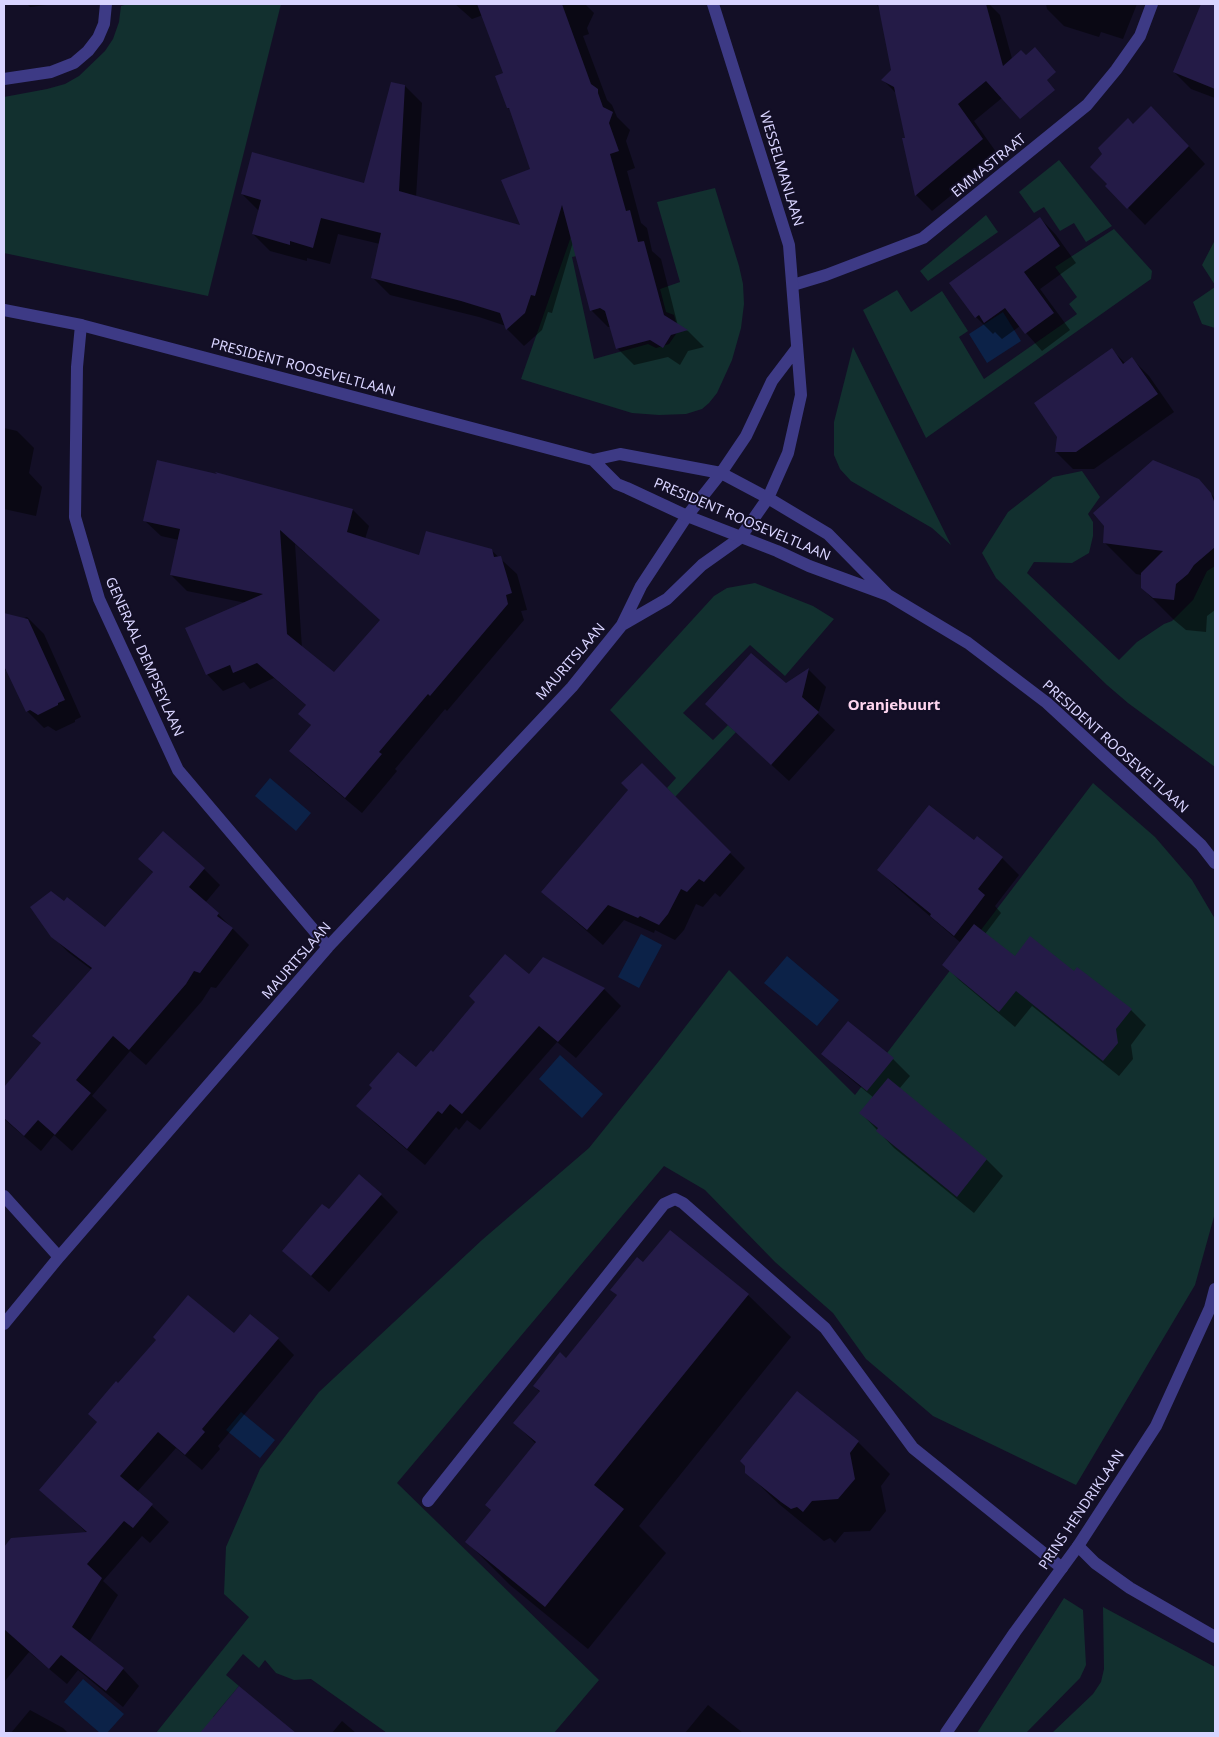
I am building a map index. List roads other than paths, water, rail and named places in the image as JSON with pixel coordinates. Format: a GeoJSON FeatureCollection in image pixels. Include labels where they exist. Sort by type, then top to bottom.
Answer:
{"type":"FeatureCollection","features":[{"type":"Feature","properties":{"kind":"street"},"geometry":{"type":"LineString","coordinates":[[4,79],[50,72],[74,63],[88,51],[98,38],[104,24],[106,4]]}},
{"type":"Feature","properties":{"kind":"street","name":"WESSELMANLAAN"},"geometry":{"type":"LineString","coordinates":[[713,4],[789,244],[801,395],[788,453],[768,498]]}},
{"type":"Feature","properties":{"kind":"street","name":"EMMASTRAAT"},"geometry":{"type":"LineString","coordinates":[[793,285],[826,275],[923,238],[1087,105],[1116,70],[1140,36],[1152,4]]}},
{"type":"Feature","properties":{"kind":"street","name":"PRESIDENT ROOSEVELTLAAN"},"geometry":{"type":"LineString","coordinates":[[4,310],[81,325],[593,460],[620,454],[721,473],[768,498],[828,534],[888,595]]}},
{"type":"Feature","properties":{"kind":"street","name":"GENERAAL DEMPSEYLAAN"},"geometry":{"type":"LineString","coordinates":[[81,325],[77,367],[75,517],[99,599],[178,770],[328,947]]}},
{"type":"Feature","properties":{"kind":"street"},"geometry":{"type":"LineString","coordinates":[[721,473],[746,436],[772,381],[797,348]]}},
{"type":"Feature","properties":{"kind":"street","name":"PRESIDENT ROOSEVELTLAAN"},"geometry":{"type":"LineString","coordinates":[[593,460],[617,484],[740,538],[888,595],[968,643],[1048,703],[1201,845],[1215,863]]}},
{"type":"Feature","properties":{"kind":"street","name":"MAURITSLAAN"},"geometry":{"type":"LineString","coordinates":[[4,1324],[59,1257],[328,947],[572,687],[622,625],[642,586],[687,516],[721,473]]}},
{"type":"Feature","properties":{"kind":"street","name":"MAURITSLAAN"},"geometry":{"type":"LineString","coordinates":[[622,625],[667,599],[702,565],[740,538],[768,498]]}},
{"type":"Feature","properties":{"kind":"street"},"geometry":{"type":"LineString","coordinates":[[4,1196],[59,1257]]}},
{"type":"Feature","properties":{"kind":"street"},"geometry":{"type":"LineString","coordinates":[[428,1500],[664,1204],[675,1199],[683,1203],[825,1328],[914,1448],[1062,1568]]}},
{"type":"Feature","properties":{"kind":"street","name":"PRINS HENDRIKLAAN"},"geometry":{"type":"LineString","coordinates":[[946,1733],[1015,1632],[1078,1546],[1156,1426],[1210,1308],[1215,1289]]}},
{"type":"Feature","properties":{"kind":"street"},"geometry":{"type":"LineString","coordinates":[[1078,1546],[1095,1563],[1130,1588],[1215,1637]]}},
{"type":"Feature","properties":{"kind":"water"},"geometry":{"type":"Polygon","coordinates":[[[1003,312],[1021,341],[987,363],[969,334],[1003,312]]]}},
{"type":"Feature","properties":{"kind":"water"},"geometry":{"type":"Polygon","coordinates":[[[270,778],[311,813],[296,831],[255,796],[270,778]]]}},
{"type":"Feature","properties":{"kind":"water"},"geometry":{"type":"Polygon","coordinates":[[[641,934],[662,945],[639,988],[618,977],[641,934]]]}},
{"type":"Feature","properties":{"kind":"water"},"geometry":{"type":"Polygon","coordinates":[[[787,956],[839,1000],[817,1026],[764,983],[787,956]]]}},
{"type":"Feature","properties":{"kind":"water"},"geometry":{"type":"Polygon","coordinates":[[[560,1055],[603,1094],[582,1118],[539,1079],[560,1055]]]}},
{"type":"Feature","properties":{"kind":"water"},"geometry":{"type":"Polygon","coordinates":[[[241,1412],[275,1440],[260,1458],[226,1430],[241,1412]]]}},
{"type":"Feature","properties":{"kind":"water"},"geometry":{"type":"Polygon","coordinates":[[[83,1679],[124,1714],[107,1733],[100,1733],[64,1702],[83,1679]]]}},
{"type":"Feature","properties":{"kind":"district","name":"Oranjebuurt"},"geometry":{"type":"Point","coordinates":[894,706]}}]}
